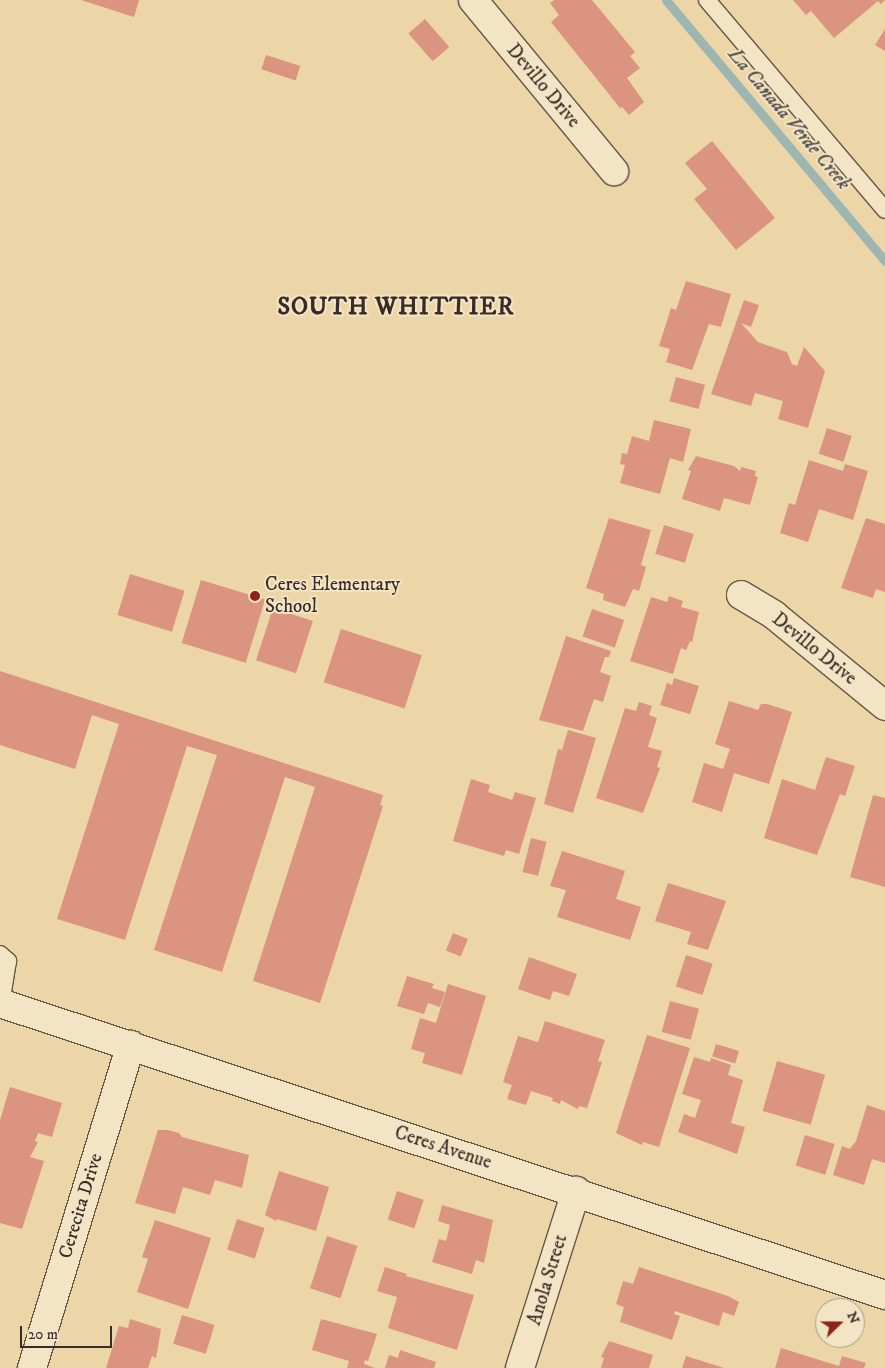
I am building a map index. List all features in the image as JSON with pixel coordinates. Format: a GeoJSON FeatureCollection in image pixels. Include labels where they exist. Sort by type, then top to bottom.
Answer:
{"type":"FeatureCollection","features":[{"type":"Feature","properties":{"kind":"street","name":"Devillo Drive"},"geometry":{"type":"LineString","coordinates":[[473,0],[614,171]]}},
{"type":"Feature","properties":{"kind":"street","name":"Devillo Drive"},"geometry":{"type":"LineString","coordinates":[[741,595],[774,615],[885,706]]}},
{"type":"Feature","properties":{"kind":"street","name":"Ceres Avenue"},"geometry":{"type":"LineString","coordinates":[[1,1003],[576,1191],[885,1295]]}},
{"type":"Feature","properties":{"kind":"street","name":"Cerecita Drive"},"geometry":{"type":"LineString","coordinates":[[32,1368],[131,1045]]}},
{"type":"Feature","properties":{"kind":"street","name":"Anola Street"},"geometry":{"type":"LineString","coordinates":[[520,1368],[576,1191]]}},
{"type":"Feature","properties":{"kind":"lane"},"geometry":{"type":"LineString","coordinates":[[707,0],[885,210]]}},
{"type":"Feature","properties":{"kind":"lane"},"geometry":{"type":"LineString","coordinates":[[0,954],[8,961],[1,1003]]}},
{"type":"Feature","properties":{"kind":"building"},"geometry":{"type":"Polygon","coordinates":[[[81,0],[139,0],[134,17],[81,0]]]}},
{"type":"Feature","properties":{"kind":"building"},"geometry":{"type":"Polygon","coordinates":[[[554,0],[592,0],[635,52],[630,56],[640,68],[627,78],[644,102],[629,115],[622,107],[620,108],[551,22],[559,15],[550,3],[554,0]]]}},
{"type":"Feature","properties":{"kind":"building"},"geometry":{"type":"Polygon","coordinates":[[[793,0],[885,0],[881,4],[878,1],[834,38],[811,11],[806,15],[793,0]]]}},
{"type":"Feature","properties":{"kind":"building"},"geometry":{"type":"Polygon","coordinates":[[[425,19],[449,47],[433,61],[408,33],[425,19]]]}},
{"type":"Feature","properties":{"kind":"building"},"geometry":{"type":"Polygon","coordinates":[[[885,29],[885,51],[875,45],[885,29]]]}},
{"type":"Feature","properties":{"kind":"building"},"geometry":{"type":"Polygon","coordinates":[[[266,55],[300,66],[296,80],[261,69],[266,55]]]}},
{"type":"Feature","properties":{"kind":"building"},"geometry":{"type":"Polygon","coordinates":[[[712,141],[775,218],[736,250],[694,199],[707,189],[685,163],[712,141]]]}},
{"type":"Feature","properties":{"kind":"building"},"geometry":{"type":"Polygon","coordinates":[[[686,281],[731,294],[721,327],[709,324],[692,370],[666,362],[670,349],[659,346],[671,308],[676,310],[686,281]]]}},
{"type":"Feature","properties":{"kind":"building"},"geometry":{"type":"Polygon","coordinates":[[[744,300],[759,305],[751,327],[741,323],[758,342],[787,352],[792,364],[797,366],[804,347],[825,371],[808,428],[778,419],[783,401],[755,393],[751,406],[711,394],[744,300]]]}},
{"type":"Feature","properties":{"kind":"building"},"geometry":{"type":"Polygon","coordinates":[[[676,377],[705,385],[699,409],[670,401],[676,377]]]}},
{"type":"Feature","properties":{"kind":"building"},"geometry":{"type":"Polygon","coordinates":[[[654,420],[691,429],[683,462],[670,458],[660,494],[620,483],[625,465],[620,464],[622,453],[627,454],[632,436],[649,441],[654,420]]]}},
{"type":"Feature","properties":{"kind":"building"},"geometry":{"type":"Polygon","coordinates":[[[827,428],[852,436],[843,462],[819,454],[827,428]]]}},
{"type":"Feature","properties":{"kind":"building"},"geometry":{"type":"Polygon","coordinates":[[[696,456],[734,466],[740,471],[741,467],[756,471],[755,476],[758,477],[750,505],[724,498],[720,511],[682,499],[691,471],[688,470],[696,456]]]}},
{"type":"Feature","properties":{"kind":"building"},"geometry":{"type":"Polygon","coordinates":[[[809,460],[843,471],[845,464],[868,471],[853,520],[819,509],[808,542],[780,533],[789,503],[795,505],[809,460]]]}},
{"type":"Feature","properties":{"kind":"building"},"geometry":{"type":"Polygon","coordinates":[[[609,518],[651,530],[641,565],[646,567],[639,591],[633,589],[625,607],[603,600],[604,594],[586,588],[609,518]]]}},
{"type":"Feature","properties":{"kind":"building"},"geometry":{"type":"Polygon","coordinates":[[[866,518],[885,524],[885,592],[876,589],[873,598],[841,588],[866,518]]]}},
{"type":"Feature","properties":{"kind":"building"},"geometry":{"type":"Polygon","coordinates":[[[664,525],[694,534],[685,563],[655,554],[664,525]]]}},
{"type":"Feature","properties":{"kind":"building"},"geometry":{"type":"Polygon","coordinates":[[[130,574],[185,591],[172,632],[117,615],[130,574]]]}},
{"type":"Feature","properties":{"kind":"building"},"geometry":{"type":"Polygon","coordinates":[[[201,580],[265,600],[246,663],[182,643],[201,580]]]}},
{"type":"Feature","properties":{"kind":"building"},"geometry":{"type":"Polygon","coordinates":[[[669,596],[683,601],[681,607],[699,612],[692,642],[690,641],[686,650],[681,648],[673,674],[630,661],[651,597],[667,602],[669,596]]]}},
{"type":"Feature","properties":{"kind":"building"},"geometry":{"type":"Polygon","coordinates":[[[273,608],[313,621],[296,673],[256,660],[273,608]]]}},
{"type":"Feature","properties":{"kind":"building"},"geometry":{"type":"Polygon","coordinates":[[[592,609],[624,620],[615,647],[583,636],[592,609]]]}},
{"type":"Feature","properties":{"kind":"building"},"geometry":{"type":"Polygon","coordinates":[[[341,629],[422,655],[405,709],[324,682],[341,629]]]}},
{"type":"Feature","properties":{"kind":"building"},"geometry":{"type":"Polygon","coordinates":[[[566,636],[611,651],[609,657],[605,657],[600,672],[611,676],[603,702],[594,699],[583,731],[539,720],[566,636]]]}},
{"type":"Feature","properties":{"kind":"building"},"geometry":{"type":"Polygon","coordinates":[[[0,671],[383,795],[380,805],[383,806],[320,1003],[253,981],[315,787],[285,777],[222,972],[154,950],[217,755],[187,746],[125,940],[57,919],[119,724],[92,715],[75,769],[0,745],[0,671]]]}},
{"type":"Feature","properties":{"kind":"building"},"geometry":{"type":"Polygon","coordinates":[[[674,678],[699,686],[690,714],[660,705],[667,683],[672,685],[674,678]]]}},
{"type":"Feature","properties":{"kind":"building"},"geometry":{"type":"Polygon","coordinates":[[[729,701],[758,710],[761,704],[767,704],[792,712],[769,784],[734,773],[722,812],[692,802],[704,763],[723,769],[730,749],[715,744],[729,701]]]}},
{"type":"Feature","properties":{"kind":"building"},"geometry":{"type":"Polygon","coordinates":[[[639,702],[652,706],[649,715],[657,718],[648,747],[662,751],[657,767],[660,768],[643,813],[596,798],[625,708],[636,711],[639,702]]]}},
{"type":"Feature","properties":{"kind":"building"},"geometry":{"type":"Polygon","coordinates":[[[568,730],[596,738],[573,813],[544,804],[558,749],[562,750],[568,730]]]}},
{"type":"Feature","properties":{"kind":"building"},"geometry":{"type":"Polygon","coordinates":[[[826,757],[855,766],[845,796],[840,794],[817,855],[764,838],[782,779],[815,790],[826,757]]]}},
{"type":"Feature","properties":{"kind":"building"},"geometry":{"type":"Polygon","coordinates":[[[471,779],[490,785],[488,792],[512,800],[515,792],[536,798],[519,854],[506,850],[504,856],[453,841],[471,779]]]}},
{"type":"Feature","properties":{"kind":"building"},"geometry":{"type":"Polygon","coordinates":[[[873,795],[885,798],[885,887],[850,877],[873,795]]]}},
{"type":"Feature","properties":{"kind":"building"},"geometry":{"type":"Polygon","coordinates":[[[531,838],[547,842],[538,876],[523,872],[531,838]]]}},
{"type":"Feature","properties":{"kind":"building"},"geometry":{"type":"Polygon","coordinates":[[[562,851],[625,871],[616,899],[641,907],[630,940],[557,917],[566,890],[550,886],[562,851]]]}},
{"type":"Feature","properties":{"kind":"building"},"geometry":{"type":"Polygon","coordinates":[[[668,883],[726,901],[708,950],[687,944],[691,932],[655,921],[668,883]]]}},
{"type":"Feature","properties":{"kind":"building"},"geometry":{"type":"Polygon","coordinates":[[[453,933],[468,939],[461,957],[446,951],[453,933]]]}},
{"type":"Feature","properties":{"kind":"building"},"geometry":{"type":"Polygon","coordinates":[[[686,955],[713,964],[702,995],[676,986],[686,955]]]}},
{"type":"Feature","properties":{"kind":"building"},"geometry":{"type":"Polygon","coordinates":[[[529,957],[577,974],[569,996],[553,991],[550,1000],[518,989],[529,957]]]}},
{"type":"Feature","properties":{"kind":"building"},"geometry":{"type":"Polygon","coordinates":[[[407,976],[434,984],[432,988],[445,992],[440,1007],[428,1003],[424,1014],[397,1006],[407,976]]]}},
{"type":"Feature","properties":{"kind":"building"},"geometry":{"type":"Polygon","coordinates":[[[448,984],[486,996],[462,1075],[422,1063],[425,1053],[411,1049],[420,1018],[436,1023],[448,984]]]}},
{"type":"Feature","properties":{"kind":"building"},"geometry":{"type":"Polygon","coordinates":[[[670,1001],[699,1009],[691,1040],[662,1032],[670,1001]]]}},
{"type":"Feature","properties":{"kind":"building"},"geometry":{"type":"Polygon","coordinates":[[[545,1021],[605,1040],[598,1061],[602,1062],[587,1108],[579,1106],[578,1109],[561,1100],[560,1104],[552,1101],[553,1098],[531,1091],[526,1105],[507,1099],[512,1085],[503,1082],[518,1036],[538,1042],[545,1021]]]}},
{"type":"Feature","properties":{"kind":"building"},"geometry":{"type":"Polygon","coordinates":[[[647,1035],[690,1048],[659,1147],[643,1142],[642,1145],[616,1133],[647,1035]]]}},
{"type":"Feature","properties":{"kind":"building"},"geometry":{"type":"Polygon","coordinates":[[[716,1044],[739,1051],[735,1063],[712,1056],[716,1044]]]}},
{"type":"Feature","properties":{"kind":"building"},"geometry":{"type":"Polygon","coordinates":[[[694,1057],[710,1062],[711,1058],[731,1065],[728,1075],[743,1080],[731,1123],[745,1127],[737,1154],[678,1132],[684,1114],[695,1118],[701,1100],[682,1094],[694,1057]]]}},
{"type":"Feature","properties":{"kind":"building"},"geometry":{"type":"Polygon","coordinates":[[[777,1061],[825,1075],[811,1125],[763,1111],[777,1061]]]}},
{"type":"Feature","properties":{"kind":"building"},"geometry":{"type":"Polygon","coordinates":[[[10,1087],[62,1103],[52,1137],[38,1133],[35,1141],[38,1142],[30,1157],[44,1161],[22,1229],[0,1223],[0,1120],[10,1087]]]}},
{"type":"Feature","properties":{"kind":"building"},"geometry":{"type":"Polygon","coordinates":[[[867,1105],[885,1111],[885,1163],[872,1159],[864,1185],[833,1175],[842,1146],[850,1149],[856,1141],[867,1105]]]}},
{"type":"Feature","properties":{"kind":"building"},"geometry":{"type":"Polygon","coordinates":[[[158,1130],[179,1133],[182,1137],[249,1155],[242,1188],[215,1180],[210,1195],[183,1187],[175,1214],[135,1203],[158,1130]]]}},
{"type":"Feature","properties":{"kind":"building"},"geometry":{"type":"Polygon","coordinates":[[[805,1135],[835,1144],[825,1175],[796,1166],[805,1135]]]}},
{"type":"Feature","properties":{"kind":"building"},"geometry":{"type":"Polygon","coordinates":[[[279,1171],[329,1187],[316,1231],[277,1219],[276,1221],[265,1215],[279,1171]]]}},
{"type":"Feature","properties":{"kind":"building"},"geometry":{"type":"Polygon","coordinates":[[[397,1191],[424,1200],[414,1228],[388,1220],[397,1191]]]}},
{"type":"Feature","properties":{"kind":"building"},"geometry":{"type":"Polygon","coordinates":[[[442,1205],[493,1220],[484,1263],[476,1260],[472,1274],[432,1262],[439,1239],[446,1241],[450,1225],[438,1221],[442,1205]]]}},
{"type":"Feature","properties":{"kind":"building"},"geometry":{"type":"Polygon","coordinates":[[[237,1219],[265,1228],[255,1258],[227,1249],[237,1219]]]}},
{"type":"Feature","properties":{"kind":"building"},"geometry":{"type":"Polygon","coordinates":[[[155,1220],[211,1238],[188,1309],[137,1292],[148,1259],[142,1257],[155,1220]]]}},
{"type":"Feature","properties":{"kind":"building"},"geometry":{"type":"Polygon","coordinates":[[[327,1236],[357,1246],[340,1298],[310,1288],[327,1236]]]}},
{"type":"Feature","properties":{"kind":"building"},"geometry":{"type":"Polygon","coordinates":[[[385,1267],[407,1274],[406,1276],[474,1295],[457,1350],[388,1328],[397,1297],[377,1291],[385,1267]]]}},
{"type":"Feature","properties":{"kind":"building"},"geometry":{"type":"Polygon","coordinates":[[[639,1267],[728,1296],[739,1302],[734,1316],[723,1312],[719,1326],[675,1311],[674,1314],[680,1316],[672,1340],[620,1322],[624,1307],[616,1304],[623,1281],[633,1284],[639,1267]]]}},
{"type":"Feature","properties":{"kind":"building"},"geometry":{"type":"Polygon","coordinates":[[[182,1315],[215,1325],[206,1354],[173,1344],[182,1315]]]}},
{"type":"Feature","properties":{"kind":"building"},"geometry":{"type":"Polygon","coordinates":[[[130,1319],[161,1329],[156,1358],[152,1356],[148,1368],[106,1368],[119,1326],[128,1328],[130,1319]]]}},
{"type":"Feature","properties":{"kind":"building"},"geometry":{"type":"Polygon","coordinates":[[[321,1319],[377,1334],[368,1361],[365,1360],[364,1364],[375,1368],[347,1368],[349,1361],[312,1350],[321,1319]]]}},
{"type":"Feature","properties":{"kind":"building"},"geometry":{"type":"Polygon","coordinates":[[[609,1341],[653,1355],[649,1368],[601,1368],[604,1358],[601,1357],[609,1341]]]}},
{"type":"Feature","properties":{"kind":"building"},"geometry":{"type":"Polygon","coordinates":[[[781,1348],[839,1366],[842,1356],[866,1363],[864,1368],[775,1368],[781,1348]]]}},
{"type":"Feature","properties":{"kind":"building"},"geometry":{"type":"Polygon","coordinates":[[[400,1350],[436,1362],[434,1368],[385,1368],[389,1355],[398,1358],[400,1350]]]}},
{"type":"Feature","properties":{"kind":"building"},"geometry":{"type":"Polygon","coordinates":[[[686,1356],[724,1368],[682,1368],[686,1356]]]}},
{"type":"Feature","properties":{"kind":"waterway","name":"La Canada Verde Creek"},"geometry":{"type":"LineString","coordinates":[[666,0],[885,261]]}},
{"type":"Feature","properties":{"kind":"place","name":"Ceres Elementary School"},"geometry":{"type":"Point","coordinates":[255,596]}},
{"type":"Feature","properties":{"kind":"district","name":"SOUTH WHITTIER"},"geometry":{"type":"Point","coordinates":[396,308]}}]}
